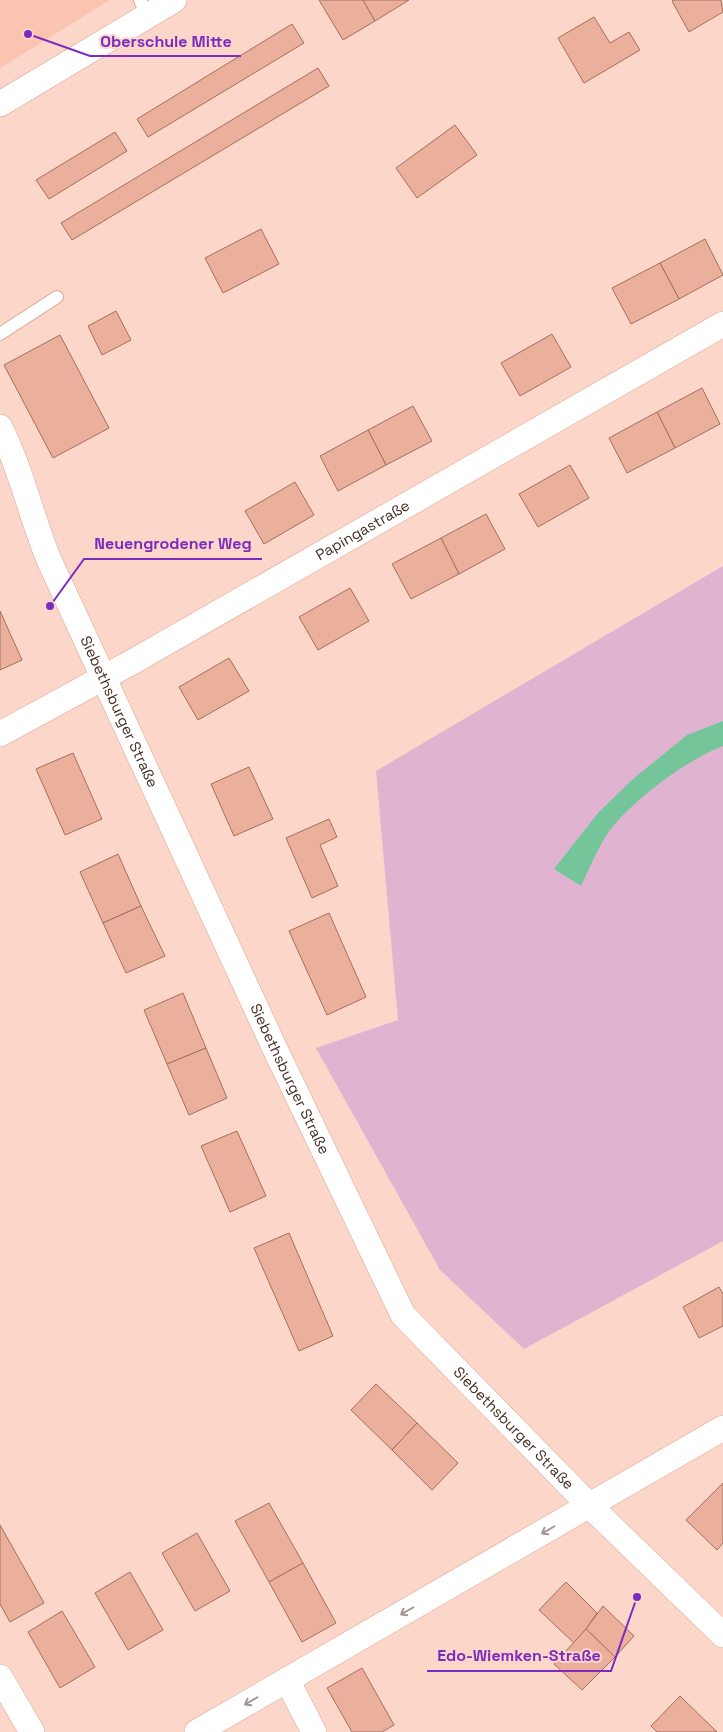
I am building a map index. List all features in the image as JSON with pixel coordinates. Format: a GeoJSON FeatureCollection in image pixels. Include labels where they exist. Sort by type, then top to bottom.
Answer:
{"type":"FeatureCollection","features":[{"type":"Feature","properties":{"kind":"street"},"geometry":{"type":"LineString","coordinates":[[0,104],[143,8],[174,0]]}},
{"type":"Feature","properties":{"kind":"street","name":"Papingastraße"},"geometry":{"type":"LineString","coordinates":[[0,734],[723,324]]}},
{"type":"Feature","properties":{"kind":"street","name":"Siebethsburger Straße"},"geometry":{"type":"LineString","coordinates":[[1,429],[23,480],[37,531],[49,560],[276,1051],[403,1315],[590,1506],[723,1635]]}},
{"type":"Feature","properties":{"kind":"street"},"geometry":{"type":"LineString","coordinates":[[197,1732],[723,1428]]}},
{"type":"Feature","properties":{"kind":"street"},"geometry":{"type":"LineString","coordinates":[[0,1677],[32,1732]]}},
{"type":"Feature","properties":{"kind":"street"},"geometry":{"type":"LineString","coordinates":[[287,1680],[314,1732]]}},
{"type":"Feature","properties":{"kind":"lane"},"geometry":{"type":"LineString","coordinates":[[0,334],[57,298]]}},
{"type":"Feature","properties":{"kind":"shaded area"},"geometry":{"type":"Polygon","coordinates":[[[0,0],[110,0],[0,68],[0,0]]]}},
{"type":"Feature","properties":{"kind":"shaded area"},"geometry":{"type":"Polygon","coordinates":[[[723,566],[723,1241],[524,1349],[440,1270],[316,1048],[398,1020],[376,771],[723,566]]]}},
{"type":"Feature","properties":{"kind":"shaded area"},"geometry":{"type":"Polygon","coordinates":[[[723,721],[723,746],[680,769],[637,802],[614,825],[605,838],[581,886],[554,869],[598,813],[633,779],[687,735],[723,721]]]}},
{"type":"Feature","properties":{"kind":"building"},"geometry":{"type":"Polygon","coordinates":[[[319,0],[363,0],[375,21],[343,40],[319,0]]]}},
{"type":"Feature","properties":{"kind":"building"},"geometry":{"type":"Polygon","coordinates":[[[363,0],[409,0],[375,21],[363,0]]]}},
{"type":"Feature","properties":{"kind":"building"},"geometry":{"type":"Polygon","coordinates":[[[721,0],[723,12],[689,32],[672,1],[721,0]]]}},
{"type":"Feature","properties":{"kind":"building"},"geometry":{"type":"Polygon","coordinates":[[[594,17],[610,43],[629,32],[640,50],[584,83],[558,38],[594,17]]]}},
{"type":"Feature","properties":{"kind":"building"},"geometry":{"type":"Polygon","coordinates":[[[292,24],[304,43],[148,137],[137,119],[292,24]]]}},
{"type":"Feature","properties":{"kind":"building"},"geometry":{"type":"Polygon","coordinates":[[[318,68],[329,86],[72,240],[61,223],[318,68]]]}},
{"type":"Feature","properties":{"kind":"building"},"geometry":{"type":"Polygon","coordinates":[[[455,125],[477,155],[417,198],[396,168],[455,125]]]}},
{"type":"Feature","properties":{"kind":"building"},"geometry":{"type":"Polygon","coordinates":[[[115,132],[127,151],[49,199],[36,180],[115,132]]]}},
{"type":"Feature","properties":{"kind":"building"},"geometry":{"type":"Polygon","coordinates":[[[261,229],[279,264],[223,293],[205,258],[261,229]]]}},
{"type":"Feature","properties":{"kind":"building"},"geometry":{"type":"Polygon","coordinates":[[[705,239],[723,275],[679,299],[660,263],[705,239]]]}},
{"type":"Feature","properties":{"kind":"building"},"geometry":{"type":"Polygon","coordinates":[[[660,263],[679,299],[631,324],[612,288],[660,263]]]}},
{"type":"Feature","properties":{"kind":"building"},"geometry":{"type":"Polygon","coordinates":[[[116,311],[131,340],[102,355],[88,326],[116,311]]]}},
{"type":"Feature","properties":{"kind":"building"},"geometry":{"type":"Polygon","coordinates":[[[552,334],[571,367],[520,396],[501,363],[552,334]]]}},
{"type":"Feature","properties":{"kind":"building"},"geometry":{"type":"Polygon","coordinates":[[[60,335],[109,428],[53,458],[4,365],[60,335]]]}},
{"type":"Feature","properties":{"kind":"building"},"geometry":{"type":"Polygon","coordinates":[[[702,388],[720,424],[675,448],[657,412],[702,388]]]}},
{"type":"Feature","properties":{"kind":"building"},"geometry":{"type":"Polygon","coordinates":[[[413,406],[432,441],[386,465],[368,430],[413,406]]]}},
{"type":"Feature","properties":{"kind":"building"},"geometry":{"type":"Polygon","coordinates":[[[657,412],[675,448],[627,473],[609,438],[657,412]]]}},
{"type":"Feature","properties":{"kind":"building"},"geometry":{"type":"Polygon","coordinates":[[[368,430],[386,465],[338,491],[320,456],[368,430]]]}},
{"type":"Feature","properties":{"kind":"building"},"geometry":{"type":"Polygon","coordinates":[[[570,465],[589,498],[538,527],[519,494],[570,465]]]}},
{"type":"Feature","properties":{"kind":"building"},"geometry":{"type":"Polygon","coordinates":[[[295,482],[314,515],[264,544],[245,511],[295,482]]]}},
{"type":"Feature","properties":{"kind":"building"},"geometry":{"type":"Polygon","coordinates":[[[486,514],[505,549],[459,574],[441,538],[486,514]]]}},
{"type":"Feature","properties":{"kind":"building"},"geometry":{"type":"Polygon","coordinates":[[[441,538],[459,574],[411,599],[392,564],[441,538]]]}},
{"type":"Feature","properties":{"kind":"building"},"geometry":{"type":"Polygon","coordinates":[[[350,588],[369,621],[318,650],[299,617],[350,588]]]}},
{"type":"Feature","properties":{"kind":"building"},"geometry":{"type":"Polygon","coordinates":[[[0,611],[22,660],[0,670],[0,611]]]}},
{"type":"Feature","properties":{"kind":"building"},"geometry":{"type":"Polygon","coordinates":[[[229,658],[249,691],[198,720],[179,687],[229,658]]]}},
{"type":"Feature","properties":{"kind":"building"},"geometry":{"type":"Polygon","coordinates":[[[73,753],[102,819],[65,835],[36,769],[73,753]]]}},
{"type":"Feature","properties":{"kind":"building"},"geometry":{"type":"Polygon","coordinates":[[[249,767],[273,819],[234,836],[211,784],[249,767]]]}},
{"type":"Feature","properties":{"kind":"building"},"geometry":{"type":"Polygon","coordinates":[[[329,819],[337,837],[320,845],[338,886],[312,898],[286,838],[329,819]]]}},
{"type":"Feature","properties":{"kind":"building"},"geometry":{"type":"Polygon","coordinates":[[[118,854],[141,906],[103,923],[80,872],[118,854]]]}},
{"type":"Feature","properties":{"kind":"building"},"geometry":{"type":"Polygon","coordinates":[[[141,906],[165,956],[126,973],[103,923],[141,906]]]}},
{"type":"Feature","properties":{"kind":"building"},"geometry":{"type":"Polygon","coordinates":[[[329,913],[366,997],[327,1015],[289,931],[329,913]]]}},
{"type":"Feature","properties":{"kind":"building"},"geometry":{"type":"Polygon","coordinates":[[[183,993],[206,1048],[167,1064],[144,1010],[183,993]]]}},
{"type":"Feature","properties":{"kind":"building"},"geometry":{"type":"Polygon","coordinates":[[[206,1048],[227,1098],[189,1115],[167,1064],[206,1048]]]}},
{"type":"Feature","properties":{"kind":"building"},"geometry":{"type":"Polygon","coordinates":[[[237,1131],[266,1196],[230,1212],[201,1146],[237,1131]]]}},
{"type":"Feature","properties":{"kind":"building"},"geometry":{"type":"Polygon","coordinates":[[[289,1233],[333,1336],[299,1351],[254,1248],[289,1233]]]}},
{"type":"Feature","properties":{"kind":"building"},"geometry":{"type":"Polygon","coordinates":[[[719,1287],[723,1294],[723,1326],[699,1338],[683,1307],[719,1287]]]}},
{"type":"Feature","properties":{"kind":"building"},"geometry":{"type":"Polygon","coordinates":[[[376,1384],[417,1423],[392,1450],[351,1410],[376,1384]]]}},
{"type":"Feature","properties":{"kind":"building"},"geometry":{"type":"Polygon","coordinates":[[[417,1423],[458,1463],[432,1490],[392,1450],[417,1423]]]}},
{"type":"Feature","properties":{"kind":"building"},"geometry":{"type":"Polygon","coordinates":[[[723,1483],[723,1543],[717,1550],[686,1520],[723,1483]]]}},
{"type":"Feature","properties":{"kind":"building"},"geometry":{"type":"Polygon","coordinates":[[[269,1503],[303,1563],[269,1582],[235,1521],[269,1503]]]}},
{"type":"Feature","properties":{"kind":"building"},"geometry":{"type":"Polygon","coordinates":[[[0,1525],[44,1603],[10,1622],[0,1604],[0,1525]]]}},
{"type":"Feature","properties":{"kind":"building"},"geometry":{"type":"Polygon","coordinates":[[[197,1533],[230,1591],[195,1611],[162,1553],[197,1533]]]}},
{"type":"Feature","properties":{"kind":"building"},"geometry":{"type":"Polygon","coordinates":[[[303,1563],[336,1623],[302,1642],[269,1582],[303,1563]]]}},
{"type":"Feature","properties":{"kind":"building"},"geometry":{"type":"Polygon","coordinates":[[[130,1572],[163,1630],[128,1650],[95,1593],[130,1572]]]}},
{"type":"Feature","properties":{"kind":"building"},"geometry":{"type":"Polygon","coordinates":[[[566,1582],[597,1613],[574,1643],[539,1610],[566,1582]]]}},
{"type":"Feature","properties":{"kind":"building"},"geometry":{"type":"Polygon","coordinates":[[[603,1606],[634,1636],[615,1657],[586,1629],[603,1606]]]}},
{"type":"Feature","properties":{"kind":"building"},"geometry":{"type":"Polygon","coordinates":[[[62,1611],[95,1667],[60,1688],[28,1632],[62,1611]]]}},
{"type":"Feature","properties":{"kind":"building"},"geometry":{"type":"Polygon","coordinates":[[[586,1629],[615,1657],[582,1690],[554,1664],[586,1629]]]}},
{"type":"Feature","properties":{"kind":"building"},"geometry":{"type":"Polygon","coordinates":[[[362,1668],[394,1725],[382,1732],[352,1732],[327,1688],[362,1668]]]}},
{"type":"Feature","properties":{"kind":"building"},"geometry":{"type":"Polygon","coordinates":[[[680,1696],[717,1732],[657,1732],[651,1726],[680,1696]]]}},
{"type":"Feature","properties":{"kind":"place","name":"Oberschule Mitte"},"geometry":{"type":"Point","coordinates":[28,34]}},
{"type":"Feature","properties":{"kind":"place","name":"Neuengrodener Weg"},"geometry":{"type":"Point","coordinates":[50,606]}},
{"type":"Feature","properties":{"kind":"place","name":"Edo-Wiemken-Straße"},"geometry":{"type":"Point","coordinates":[637,1597]}}]}
